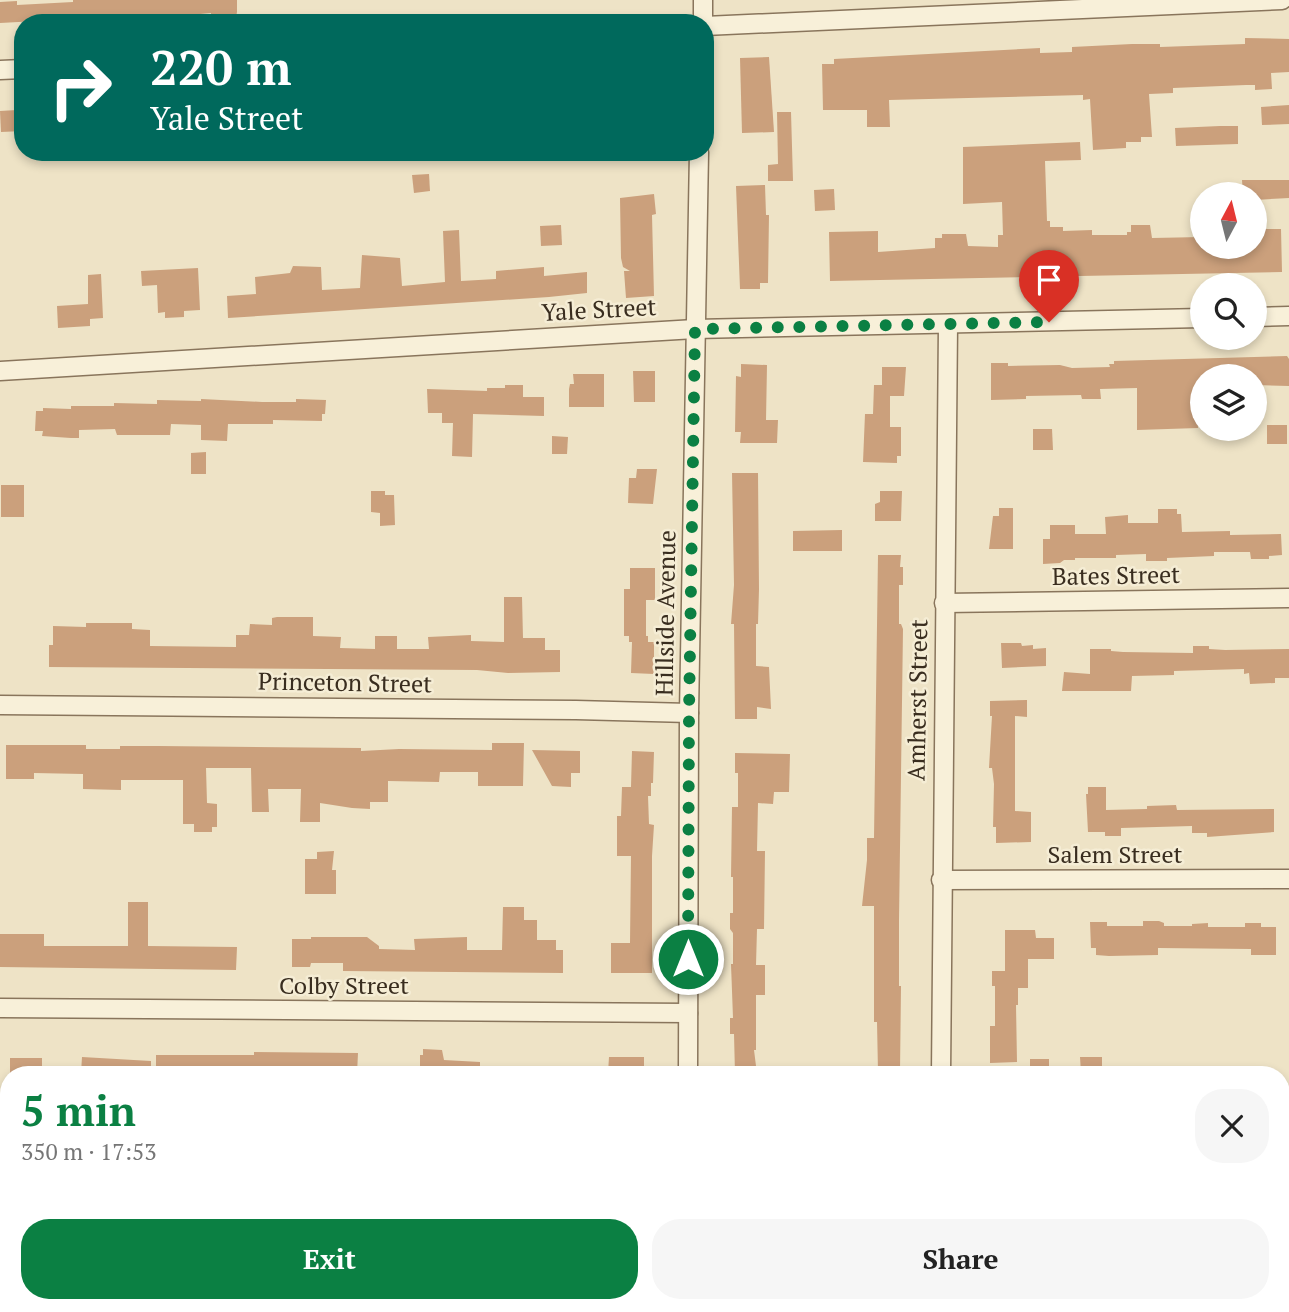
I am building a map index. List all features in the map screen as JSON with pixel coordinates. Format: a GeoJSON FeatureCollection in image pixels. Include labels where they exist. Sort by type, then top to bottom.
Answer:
{"type":"FeatureCollection","features":[{"type":"Feature","properties":{"kind":"street"},"geometry":{"type":"LineString","coordinates":[[714,24],[1282,0]]}},
{"type":"Feature","properties":{"kind":"street","name":"Hillside Avenue"},"geometry":{"type":"LineString","coordinates":[[688,1066],[689,713],[699,161]]}},
{"type":"Feature","properties":{"kind":"street"},"geometry":{"type":"LineString","coordinates":[[1267,317],[1289,316]]}},
{"type":"Feature","properties":{"kind":"street","name":"Yale Street"},"geometry":{"type":"LineString","coordinates":[[0,371],[695,329],[1190,318]]}},
{"type":"Feature","properties":{"kind":"street","name":"Amherst Street"},"geometry":{"type":"LineString","coordinates":[[941,1066],[948,325]]}},
{"type":"Feature","properties":{"kind":"street","name":"Bates Street"},"geometry":{"type":"LineString","coordinates":[[944,603],[1289,598]]}},
{"type":"Feature","properties":{"kind":"street","name":"Princeton Street"},"geometry":{"type":"LineString","coordinates":[[0,705],[689,713]]}},
{"type":"Feature","properties":{"kind":"street","name":"Salem Street"},"geometry":{"type":"LineString","coordinates":[[941,880],[1289,879]]}},
{"type":"Feature","properties":{"kind":"street","name":"Colby Street"},"geometry":{"type":"LineString","coordinates":[[0,1008],[688,1013]]}},
{"type":"Feature","properties":{"kind":"building"},"geometry":{"type":"Polygon","coordinates":[[[237,0],[237,12],[14,14],[14,22],[0,23],[0,2],[17,1],[17,5],[237,0]]]}},
{"type":"Feature","properties":{"kind":"building"},"geometry":{"type":"Polygon","coordinates":[[[1245,38],[1289,39],[1289,72],[1271,73],[1272,89],[1255,90],[1255,85],[1246,85],[1173,88],[1173,93],[1149,94],[1152,137],[1141,137],[1141,142],[1126,142],[1126,148],[1093,150],[1090,99],[1083,100],[1083,95],[889,100],[890,127],[867,127],[867,110],[823,110],[822,64],[834,64],[834,59],[1040,48],[1040,53],[1072,52],[1072,47],[1132,44],[1160,44],[1160,47],[1245,44],[1245,38]]]}},
{"type":"Feature","properties":{"kind":"building"},"geometry":{"type":"Polygon","coordinates":[[[769,57],[774,132],[742,133],[740,58],[769,57]]]}},
{"type":"Feature","properties":{"kind":"building"},"geometry":{"type":"Polygon","coordinates":[[[1289,105],[1289,124],[1262,125],[1261,107],[1289,105]]]}},
{"type":"Feature","properties":{"kind":"building"},"geometry":{"type":"Polygon","coordinates":[[[14,110],[14,131],[1,132],[0,111],[14,110]]]}},
{"type":"Feature","properties":{"kind":"building"},"geometry":{"type":"Polygon","coordinates":[[[777,112],[791,112],[793,181],[768,181],[768,165],[778,164],[777,112]]]}},
{"type":"Feature","properties":{"kind":"building"},"geometry":{"type":"Polygon","coordinates":[[[1238,126],[1238,144],[1176,146],[1175,128],[1238,126]]]}},
{"type":"Feature","properties":{"kind":"building"},"geometry":{"type":"Polygon","coordinates":[[[1080,142],[1081,160],[1045,161],[1047,221],[1050,221],[1050,227],[1063,227],[1063,231],[1092,230],[1092,235],[1127,235],[1127,232],[1131,232],[1131,225],[1150,225],[1152,238],[1190,237],[1190,259],[1267,259],[1267,229],[1281,229],[1282,272],[830,281],[829,232],[878,231],[878,252],[935,248],[935,238],[942,238],[942,234],[966,234],[968,246],[998,247],[998,235],[1003,235],[1002,202],[963,204],[963,147],[1080,142]]]}},
{"type":"Feature","properties":{"kind":"building"},"geometry":{"type":"Polygon","coordinates":[[[429,174],[430,191],[414,193],[412,175],[429,174]]]}},
{"type":"Feature","properties":{"kind":"building"},"geometry":{"type":"Polygon","coordinates":[[[1289,180],[1289,198],[1267,199],[1267,182],[1242,182],[1289,180]]]}},
{"type":"Feature","properties":{"kind":"building"},"geometry":{"type":"Polygon","coordinates":[[[765,185],[766,215],[769,215],[768,283],[760,283],[760,289],[740,289],[736,186],[765,185]]]}},
{"type":"Feature","properties":{"kind":"building"},"geometry":{"type":"Polygon","coordinates":[[[834,189],[835,210],[815,211],[814,190],[834,189]]]}},
{"type":"Feature","properties":{"kind":"building"},"geometry":{"type":"Polygon","coordinates":[[[654,194],[654,296],[626,298],[624,271],[630,271],[623,267],[621,258],[620,198],[654,194]]]}},
{"type":"Feature","properties":{"kind":"building"},"geometry":{"type":"Polygon","coordinates":[[[561,225],[562,245],[541,246],[540,226],[561,225]]]}},
{"type":"Feature","properties":{"kind":"building"},"geometry":{"type":"Polygon","coordinates":[[[459,230],[461,281],[496,279],[496,271],[544,267],[544,276],[587,272],[587,293],[228,318],[227,296],[256,294],[255,277],[290,273],[293,266],[321,267],[322,290],[360,288],[362,255],[400,258],[402,286],[445,282],[443,231],[459,230]]]}},
{"type":"Feature","properties":{"kind":"building"},"geometry":{"type":"Polygon","coordinates":[[[198,268],[200,310],[184,311],[184,317],[165,318],[165,312],[158,313],[157,285],[142,286],[141,271],[198,268]]]}},
{"type":"Feature","properties":{"kind":"building"},"geometry":{"type":"Polygon","coordinates":[[[101,274],[103,318],[90,319],[90,326],[58,328],[57,306],[88,304],[88,275],[101,274]]]}},
{"type":"Feature","properties":{"kind":"building"},"geometry":{"type":"Polygon","coordinates":[[[1287,356],[1289,386],[1267,385],[1267,364],[1190,364],[1190,428],[1137,430],[1137,388],[1100,389],[1101,399],[1082,399],[1081,395],[991,400],[991,363],[1008,363],[1008,366],[1060,365],[1072,368],[1110,367],[1109,364],[1114,364],[1114,361],[1287,356]]]}},
{"type":"Feature","properties":{"kind":"building"},"geometry":{"type":"Polygon","coordinates":[[[741,364],[767,365],[766,420],[778,420],[777,443],[740,443],[741,432],[735,432],[736,376],[741,377],[741,364]]]}},
{"type":"Feature","properties":{"kind":"building"},"geometry":{"type":"Polygon","coordinates":[[[882,367],[906,367],[904,396],[890,396],[890,427],[901,427],[901,456],[897,456],[897,463],[863,462],[865,414],[873,414],[874,385],[882,385],[882,367]]]}},
{"type":"Feature","properties":{"kind":"building"},"geometry":{"type":"Polygon","coordinates":[[[633,371],[655,371],[655,402],[634,402],[633,371]]]}},
{"type":"Feature","properties":{"kind":"building"},"geometry":{"type":"Polygon","coordinates":[[[573,374],[604,374],[604,407],[569,407],[570,384],[574,384],[573,374]]]}},
{"type":"Feature","properties":{"kind":"building"},"geometry":{"type":"Polygon","coordinates":[[[505,385],[523,385],[523,397],[544,397],[544,416],[473,414],[472,457],[452,456],[453,423],[442,423],[442,413],[428,413],[427,389],[487,391],[487,388],[505,388],[505,385]]]}},
{"type":"Feature","properties":{"kind":"building"},"geometry":{"type":"Polygon","coordinates":[[[157,400],[262,402],[326,400],[322,421],[273,420],[273,424],[228,424],[227,441],[201,440],[201,425],[171,424],[170,435],[117,435],[115,429],[79,430],[79,438],[71,438],[42,436],[43,431],[35,431],[36,411],[43,411],[43,408],[71,409],[71,406],[157,404],[157,400]]]}},
{"type":"Feature","properties":{"kind":"building"},"geometry":{"type":"Polygon","coordinates":[[[1267,425],[1287,425],[1287,444],[1267,444],[1267,425]]]}},
{"type":"Feature","properties":{"kind":"building"},"geometry":{"type":"Polygon","coordinates":[[[1033,429],[1052,429],[1053,450],[1033,450],[1033,429]]]}},
{"type":"Feature","properties":{"kind":"building"},"geometry":{"type":"Polygon","coordinates":[[[552,436],[568,437],[567,454],[552,454],[552,436]]]}},
{"type":"Feature","properties":{"kind":"building"},"geometry":{"type":"Polygon","coordinates":[[[206,452],[206,474],[191,474],[191,453],[206,452]]]}},
{"type":"Feature","properties":{"kind":"building"},"geometry":{"type":"Polygon","coordinates":[[[637,469],[657,469],[653,504],[628,503],[629,478],[636,478],[637,469]]]}},
{"type":"Feature","properties":{"kind":"building"},"geometry":{"type":"Polygon","coordinates":[[[732,473],[758,473],[759,589],[756,666],[769,667],[771,709],[757,707],[757,719],[735,719],[734,624],[731,624],[734,585],[732,473]]]}},
{"type":"Feature","properties":{"kind":"building"},"geometry":{"type":"Polygon","coordinates":[[[1,485],[24,485],[24,517],[1,517],[1,485]]]}},
{"type":"Feature","properties":{"kind":"building"},"geometry":{"type":"Polygon","coordinates":[[[371,491],[385,491],[385,495],[394,495],[395,525],[380,526],[380,513],[371,512],[371,491]]]}},
{"type":"Feature","properties":{"kind":"building"},"geometry":{"type":"Polygon","coordinates":[[[880,491],[902,491],[901,521],[875,521],[875,504],[880,502],[880,491]]]}},
{"type":"Feature","properties":{"kind":"building"},"geometry":{"type":"Polygon","coordinates":[[[999,508],[1013,508],[1013,549],[989,549],[993,516],[999,516],[999,508]]]}},
{"type":"Feature","properties":{"kind":"building"},"geometry":{"type":"Polygon","coordinates":[[[1158,509],[1177,509],[1177,514],[1181,514],[1182,532],[1281,534],[1282,555],[1269,556],[1269,559],[1251,559],[1250,552],[1214,552],[1214,556],[1146,561],[1146,554],[1116,555],[1116,558],[1075,558],[1060,563],[1043,564],[1043,539],[1050,539],[1050,525],[1075,525],[1075,534],[1106,534],[1105,517],[1128,515],[1128,523],[1158,523],[1158,509]]]}},
{"type":"Feature","properties":{"kind":"building"},"geometry":{"type":"Polygon","coordinates":[[[842,530],[842,551],[793,551],[793,531],[842,530]]]}},
{"type":"Feature","properties":{"kind":"building"},"geometry":{"type":"Polygon","coordinates":[[[878,555],[901,555],[903,585],[899,585],[899,624],[903,629],[900,1066],[878,1066],[877,1022],[874,1022],[874,906],[862,906],[867,838],[874,838],[878,555]]]}},
{"type":"Feature","properties":{"kind":"building"},"geometry":{"type":"Polygon","coordinates":[[[630,568],[655,568],[655,600],[646,600],[646,636],[648,642],[654,642],[654,674],[631,673],[632,642],[629,642],[629,636],[624,636],[624,589],[630,589],[630,568]]]}},
{"type":"Feature","properties":{"kind":"building"},"geometry":{"type":"Polygon","coordinates":[[[504,597],[522,597],[523,638],[545,638],[545,650],[560,650],[560,672],[49,667],[49,645],[53,645],[53,626],[86,627],[86,623],[132,623],[132,629],[150,630],[150,646],[236,647],[236,635],[249,635],[250,624],[272,625],[272,618],[277,617],[313,617],[313,636],[341,637],[340,648],[375,649],[375,636],[397,636],[397,649],[429,649],[428,637],[471,635],[471,641],[504,642],[504,597]]]}},
{"type":"Feature","properties":{"kind":"building"},"geometry":{"type":"Polygon","coordinates":[[[1001,643],[1033,645],[1033,649],[1046,648],[1046,666],[1002,668],[1001,643]]]}},
{"type":"Feature","properties":{"kind":"building"},"geometry":{"type":"Polygon","coordinates":[[[1193,646],[1225,650],[1289,649],[1289,678],[1275,678],[1275,683],[1250,684],[1249,673],[1244,674],[1244,669],[1174,671],[1174,675],[1132,676],[1131,691],[1062,691],[1064,672],[1090,674],[1090,649],[1193,653],[1193,646]]]}},
{"type":"Feature","properties":{"kind":"building"},"geometry":{"type":"Polygon","coordinates":[[[1027,700],[1027,717],[1015,716],[1015,811],[1031,812],[1031,842],[996,843],[996,827],[993,827],[994,784],[992,768],[989,768],[992,716],[990,701],[1027,700]]]}},
{"type":"Feature","properties":{"kind":"building"},"geometry":{"type":"Polygon","coordinates":[[[492,743],[524,743],[523,786],[478,786],[478,772],[440,772],[439,782],[388,781],[388,802],[370,802],[370,809],[320,803],[320,822],[300,822],[301,789],[268,789],[269,812],[252,812],[251,768],[206,768],[207,803],[217,804],[217,827],[212,827],[212,832],[194,832],[194,824],[183,824],[183,780],[121,780],[121,790],[83,789],[83,774],[34,773],[34,779],[6,779],[6,745],[86,745],[86,749],[120,749],[120,746],[361,748],[361,751],[492,750],[492,743]]]}},
{"type":"Feature","properties":{"kind":"building"},"geometry":{"type":"Polygon","coordinates":[[[532,750],[580,751],[580,773],[571,773],[571,787],[552,786],[532,750]]]}},
{"type":"Feature","properties":{"kind":"building"},"geometry":{"type":"Polygon","coordinates":[[[632,751],[654,752],[653,783],[651,796],[648,796],[649,824],[654,825],[652,973],[611,973],[611,943],[630,943],[631,856],[617,856],[617,816],[621,816],[622,787],[631,787],[632,751]]]}},
{"type":"Feature","properties":{"kind":"building"},"geometry":{"type":"Polygon","coordinates":[[[735,753],[790,754],[789,792],[774,792],[773,804],[758,803],[757,851],[765,851],[764,929],[757,929],[756,965],[765,965],[765,995],[756,995],[756,1066],[735,1066],[734,1034],[730,1034],[730,1018],[733,1018],[733,933],[730,929],[730,913],[733,913],[732,807],[738,807],[738,773],[735,773],[735,753]]]}},
{"type":"Feature","properties":{"kind":"building"},"geometry":{"type":"Polygon","coordinates":[[[1088,787],[1106,787],[1106,810],[1176,805],[1177,810],[1274,809],[1274,832],[1207,837],[1207,833],[1192,833],[1192,826],[1121,828],[1121,836],[1088,832],[1088,787]]]}},
{"type":"Feature","properties":{"kind":"building"},"geometry":{"type":"Polygon","coordinates":[[[334,851],[332,870],[336,870],[336,894],[305,894],[305,859],[317,859],[317,852],[334,851]]]}},
{"type":"Feature","properties":{"kind":"building"},"geometry":{"type":"Polygon","coordinates":[[[128,902],[148,902],[148,946],[237,947],[236,970],[0,967],[0,934],[44,934],[44,946],[128,946],[128,902]]]}},
{"type":"Feature","properties":{"kind":"building"},"geometry":{"type":"Polygon","coordinates":[[[503,907],[524,907],[524,920],[537,920],[537,940],[556,940],[556,950],[563,950],[563,973],[343,971],[343,963],[311,963],[310,967],[292,967],[292,939],[311,937],[367,937],[379,946],[379,949],[415,950],[414,939],[467,937],[467,950],[502,950],[503,907]]]}},
{"type":"Feature","properties":{"kind":"building"},"geometry":{"type":"Polygon","coordinates":[[[1143,921],[1159,921],[1164,923],[1164,926],[1208,923],[1208,927],[1245,927],[1245,923],[1261,923],[1261,927],[1276,927],[1276,955],[1251,955],[1251,949],[1158,948],[1158,955],[1109,956],[1096,955],[1096,948],[1091,948],[1090,922],[1107,922],[1107,926],[1143,926],[1143,921]]]}},
{"type":"Feature","properties":{"kind":"building"},"geometry":{"type":"Polygon","coordinates":[[[1005,930],[1035,930],[1036,938],[1054,938],[1054,959],[1028,959],[1028,988],[1018,988],[1016,1005],[1017,1062],[990,1063],[990,1026],[995,1026],[995,986],[992,986],[992,971],[1005,971],[1005,930]]]}},
{"type":"Feature","properties":{"kind":"building"},"geometry":{"type":"Polygon","coordinates":[[[423,1049],[442,1050],[444,1060],[480,1062],[480,1066],[420,1066],[420,1055],[423,1055],[423,1049]]]}},
{"type":"Feature","properties":{"kind":"building"},"geometry":{"type":"Polygon","coordinates":[[[254,1052],[358,1053],[357,1066],[156,1066],[156,1055],[254,1055],[254,1052]]]}},
{"type":"Feature","properties":{"kind":"building"},"geometry":{"type":"Polygon","coordinates":[[[82,1057],[151,1061],[151,1066],[81,1066],[82,1057]]]}},
{"type":"Feature","properties":{"kind":"building"},"geometry":{"type":"Polygon","coordinates":[[[609,1057],[644,1057],[644,1066],[608,1066],[609,1057]]]}},
{"type":"Feature","properties":{"kind":"building"},"geometry":{"type":"Polygon","coordinates":[[[1080,1057],[1102,1057],[1102,1066],[1081,1066],[1080,1057]]]}},
{"type":"Feature","properties":{"kind":"building"},"geometry":{"type":"Polygon","coordinates":[[[10,1058],[42,1058],[42,1066],[10,1066],[10,1058]]]}},
{"type":"Feature","properties":{"kind":"building"},"geometry":{"type":"Polygon","coordinates":[[[1030,1059],[1049,1059],[1049,1066],[1030,1066],[1030,1059]]]}},
{"type":"Feature","properties":{"kind":"route"},"geometry":{"type":"LineString","coordinates":[[688,959],[695,329],[1049,322]]}}]}
